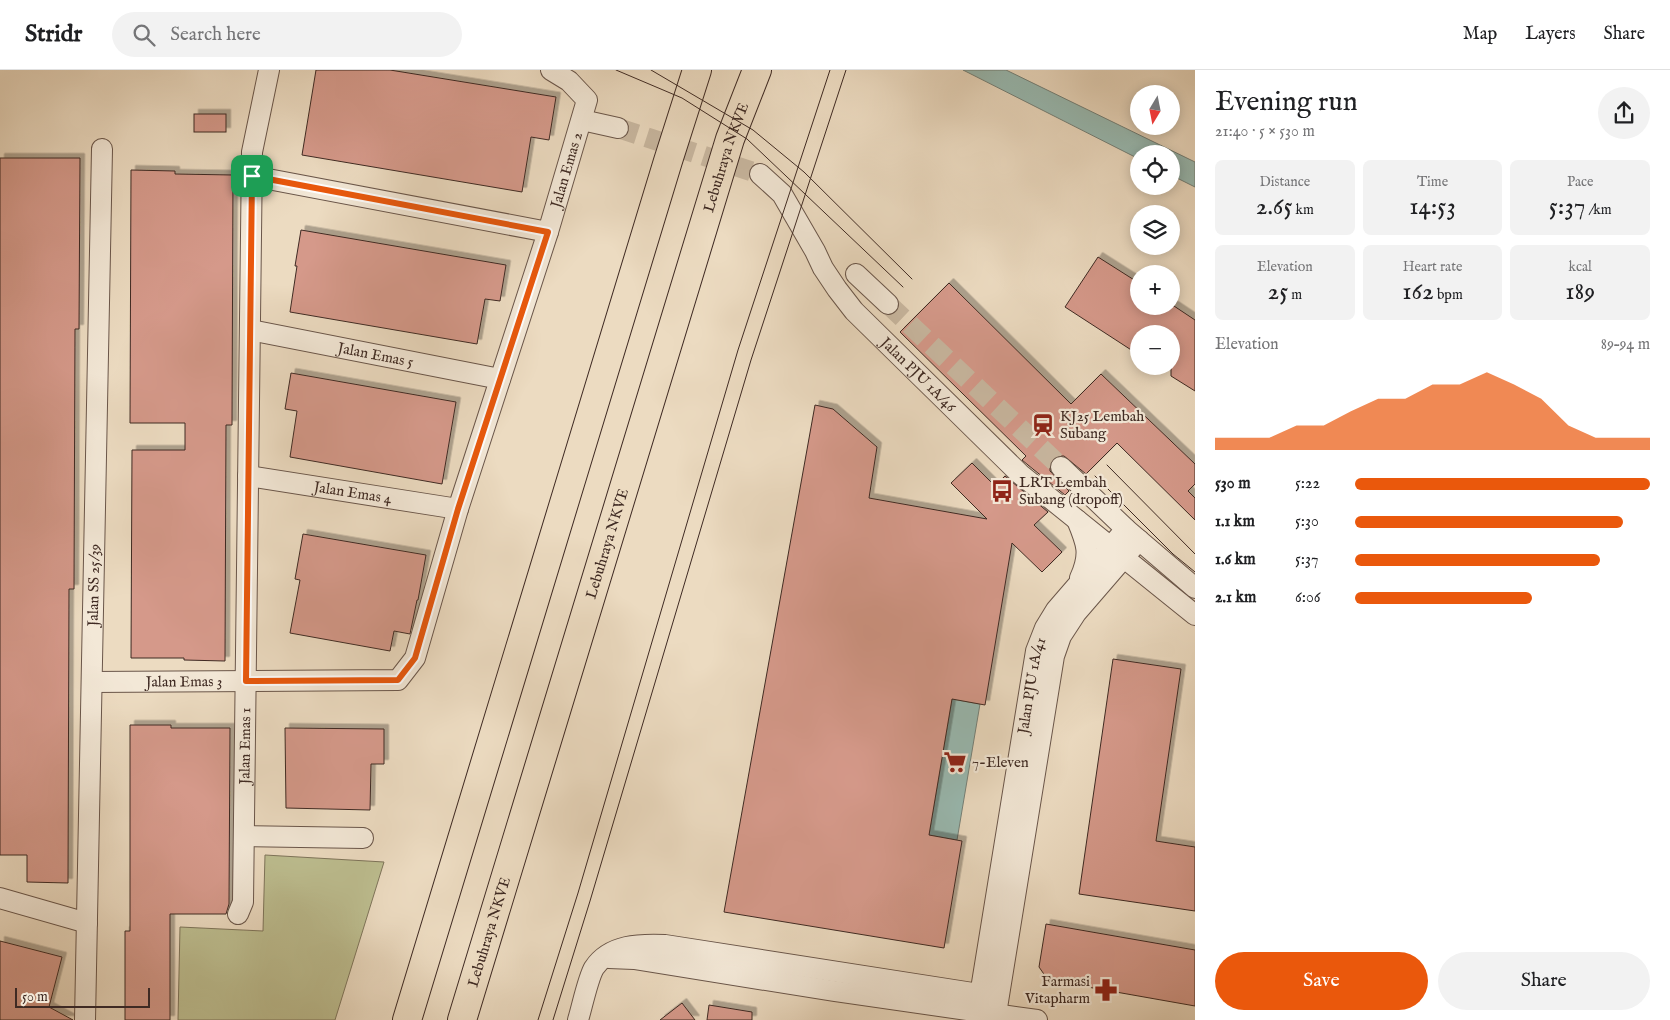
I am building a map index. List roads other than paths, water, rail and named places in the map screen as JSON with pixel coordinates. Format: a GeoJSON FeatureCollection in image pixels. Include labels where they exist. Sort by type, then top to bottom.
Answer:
{"type":"FeatureCollection","features":[{"type":"Feature","properties":{"kind":"highway"},"geometry":{"type":"LineString","coordinates":[[407,1020],[697,70]]}},
{"type":"Feature","properties":{"kind":"highway","name":"Lebuhraya NKVE"},"geometry":{"type":"LineString","coordinates":[[462,1020],[730,139],[753,80]]}},
{"type":"Feature","properties":{"kind":"street","name":"Jalan Emas 1"},"geometry":{"type":"LineString","coordinates":[[238,914],[243,902],[252,152],[269,70]]}},
{"type":"Feature","properties":{"kind":"street","name":"Jalan Emas 2"},"geometry":{"type":"LineString","coordinates":[[398,680],[415,658],[458,509],[548,232],[582,120],[587,100],[569,80],[551,70]]}},
{"type":"Feature","properties":{"kind":"street"},"geometry":{"type":"LineString","coordinates":[[582,120],[618,128]]}},
{"type":"Feature","properties":{"kind":"street","name":"Jalan SS 25/39"},"geometry":{"type":"LineString","coordinates":[[85,1020],[102,149]]}},
{"type":"Feature","properties":{"kind":"street","name":"Jalan PJU 1A/46"},"geometry":{"type":"LineString","coordinates":[[760,174],[782,194],[823,268],[854,311],[1020,474],[1195,614]]}},
{"type":"Feature","properties":{"kind":"street"},"geometry":{"type":"LineString","coordinates":[[252,176],[548,232]]}},
{"type":"Feature","properties":{"kind":"street"},"geometry":{"type":"LineString","coordinates":[[856,274],[888,304]]}},
{"type":"Feature","properties":{"kind":"street","name":"Jalan Emas 5"},"geometry":{"type":"LineString","coordinates":[[250,330],[500,379]]}},
{"type":"Feature","properties":{"kind":"street"},"geometry":{"type":"LineString","coordinates":[[1061,467],[1133,535],[1195,588]]}},
{"type":"Feature","properties":{"kind":"street","name":"Jalan Emas 4"},"geometry":{"type":"LineString","coordinates":[[248,476],[458,509]]}},
{"type":"Feature","properties":{"kind":"street"},"geometry":{"type":"LineString","coordinates":[[1074,589],[1087,556],[1086,543],[1078,520]]}},
{"type":"Feature","properties":{"kind":"street","name":"Jalan PJU 1A/41"},"geometry":{"type":"LineString","coordinates":[[987,1009],[1036,651],[1045,628],[1056,610],[1074,589],[1117,552],[1133,535]]}},
{"type":"Feature","properties":{"kind":"street","name":"Jalan PJU 1A/41"},"geometry":{"type":"LineString","coordinates":[[987,1009],[1054,656],[1061,636],[1117,552]]}},
{"type":"Feature","properties":{"kind":"street","name":"Jalan Emas 3"},"geometry":{"type":"LineString","coordinates":[[92,682],[398,680]]}},
{"type":"Feature","properties":{"kind":"street"},"geometry":{"type":"LineString","coordinates":[[244,836],[363,838]]}},
{"type":"Feature","properties":{"kind":"street"},"geometry":{"type":"LineString","coordinates":[[0,898],[87,923]]}},
{"type":"Feature","properties":{"kind":"street"},"geometry":{"type":"LineString","coordinates":[[578,1020],[593,969],[602,958],[615,950],[636,944],[665,945],[1037,1020]]}},
{"type":"Feature","properties":{"kind":"water"},"geometry":{"type":"Polygon","coordinates":[[[963,70],[1006,70],[1130,130],[1130,135],[1140,135],[1160,145],[1130,145],[1130,154],[963,70]]]}},
{"type":"Feature","properties":{"kind":"water"},"geometry":{"type":"Polygon","coordinates":[[[1180,155],[1195,162],[1195,187],[1180,180],[1180,155]]]}},
{"type":"Feature","properties":{"kind":"water"},"geometry":{"type":"Polygon","coordinates":[[[952,699],[980,704],[957,840],[929,835],[952,699]]]}},
{"type":"Feature","properties":{"kind":"tunnel"},"geometry":{"type":"LineString","coordinates":[[618,128],[760,174]]}},
{"type":"Feature","properties":{"kind":"tunnel"},"geometry":{"type":"LineString","coordinates":[[888,304],[1061,467]]}},
{"type":"Feature","properties":{"kind":"tram line"},"geometry":{"type":"LineString","coordinates":[[616,70],[682,98],[747,139],[903,287]]}},
{"type":"Feature","properties":{"kind":"tram line"},"geometry":{"type":"LineString","coordinates":[[651,70],[753,130],[804,172],[912,279]]}},
{"type":"Feature","properties":{"kind":"tram line"},"geometry":{"type":"LineString","coordinates":[[538,1020],[578,893],[738,350],[830,70]]}},
{"type":"Feature","properties":{"kind":"tram line"},"geometry":{"type":"LineString","coordinates":[[553,1020],[751,360],[846,70]]}},
{"type":"Feature","properties":{"kind":"tram line"},"geometry":{"type":"LineString","coordinates":[[1107,465],[1195,554]]}},
{"type":"Feature","properties":{"kind":"tram line"},"geometry":{"type":"LineString","coordinates":[[1095,476],[1173,554],[1195,572]]}},
{"type":"Feature","properties":{"kind":"place","name":"KJ25 Lembah Subang"},"geometry":{"type":"Point","coordinates":[1043,425]}},
{"type":"Feature","properties":{"kind":"place","name":"LRT Lembah Subang (dropoff)"},"geometry":{"type":"Point","coordinates":[1002,491]}},
{"type":"Feature","properties":{"kind":"place","name":"7-Eleven"},"geometry":{"type":"Point","coordinates":[955,762]}},
{"type":"Feature","properties":{"kind":"place","name":"Farmasi Vitapharm"},"geometry":{"type":"Point","coordinates":[1106,990]}}]}
